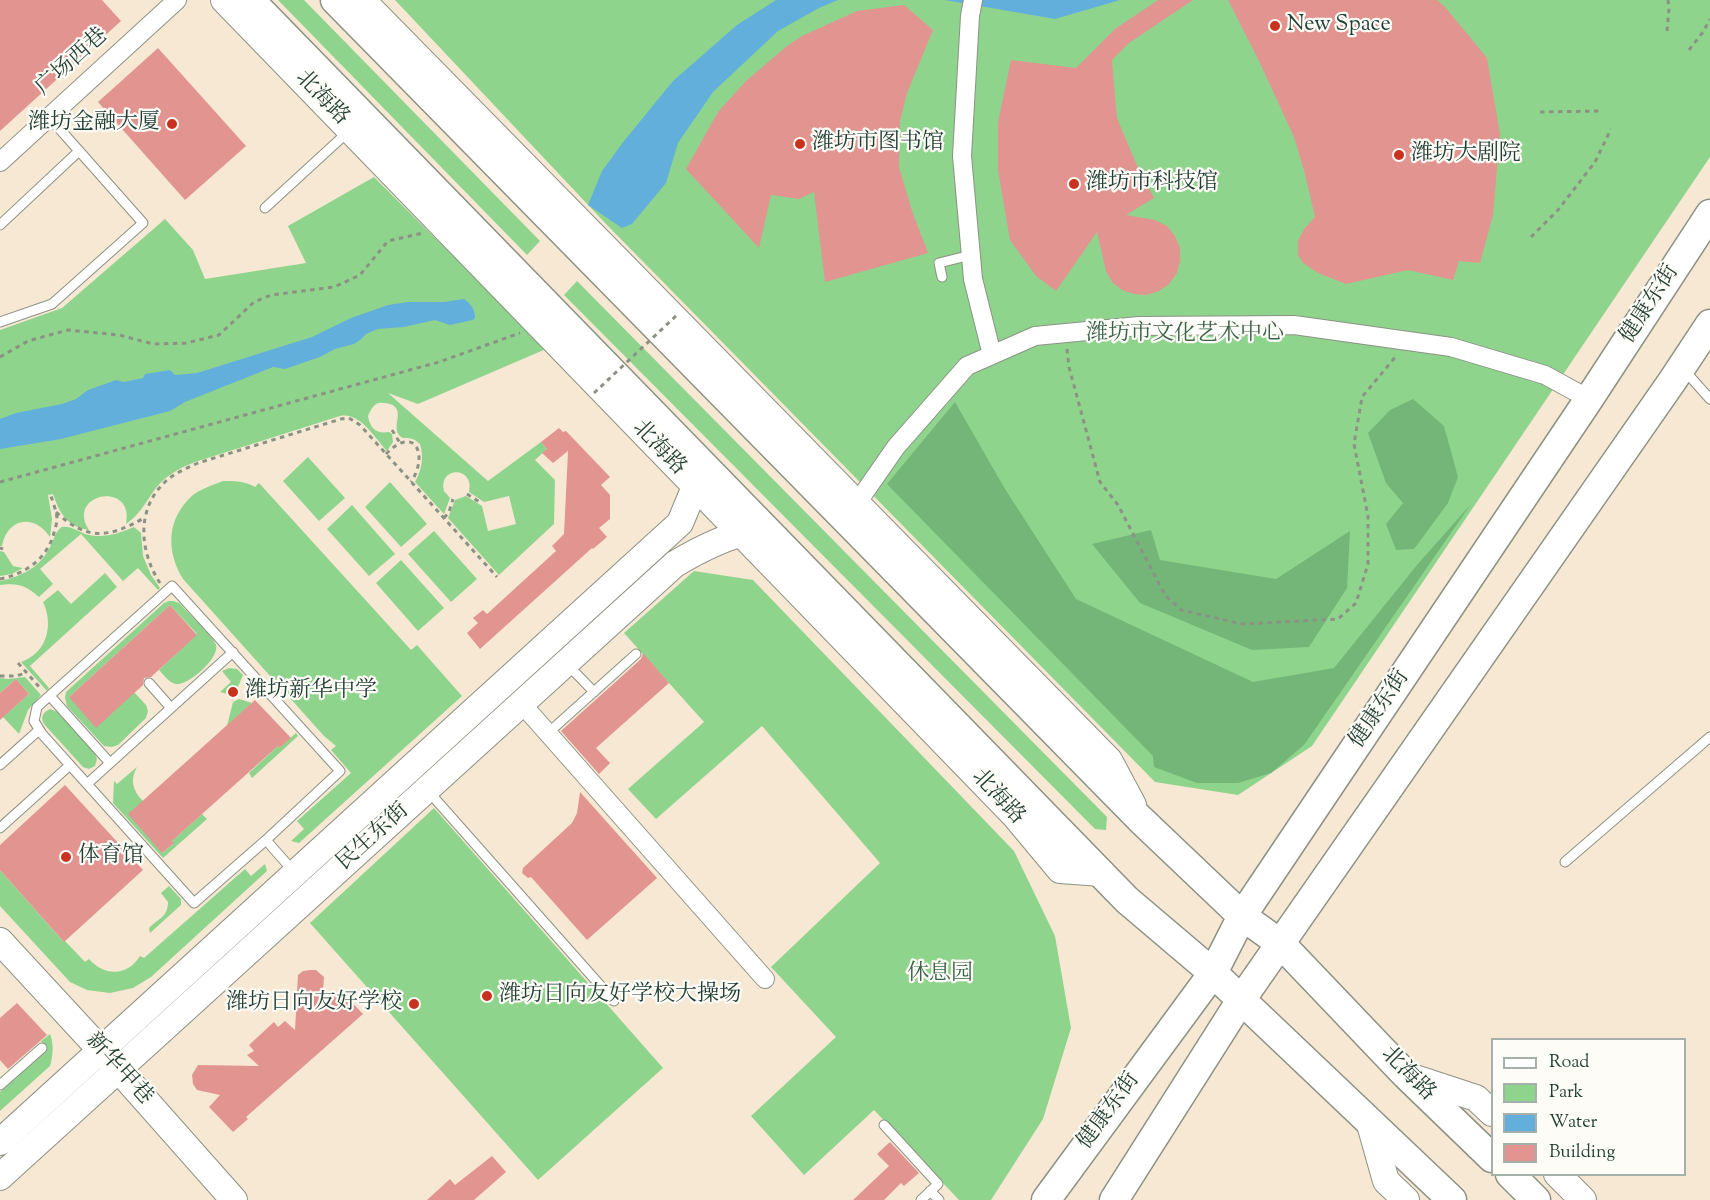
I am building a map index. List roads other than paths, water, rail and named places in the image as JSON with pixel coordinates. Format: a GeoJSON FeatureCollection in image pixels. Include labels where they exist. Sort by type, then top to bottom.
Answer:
{"type":"FeatureCollection","features":[{"type":"Feature","properties":{"kind":"main road","name":"北海路"},"geometry":{"type":"LineString","coordinates":[[335,0],[905,566],[1073,737],[1140,819],[1242,916],[1281,944],[1406,1075],[1491,1157]]}},
{"type":"Feature","properties":{"kind":"main road","name":"北海路"},"geometry":{"type":"LineString","coordinates":[[362,0],[856,503],[905,566]]}},
{"type":"Feature","properties":{"kind":"main road","name":"北海路"},"geometry":{"type":"LineString","coordinates":[[242,5],[351,129],[455,223]]}},
{"type":"Feature","properties":{"kind":"main road","name":"北海路"},"geometry":{"type":"LineString","coordinates":[[242,5],[1023,808],[1102,873],[1127,900],[1213,974],[1452,1200]]}},
{"type":"Feature","properties":{"kind":"main road","name":"健康东街"},"geometry":{"type":"LineString","coordinates":[[1046,1200],[1213,974],[1242,916],[1589,399],[1710,214]]}},
{"type":"Feature","properties":{"kind":"main road"},"geometry":{"type":"LineString","coordinates":[[1114,1200],[1241,1000],[1710,324]]}},
{"type":"Feature","properties":{"kind":"main road","name":"民生东街"},"geometry":{"type":"LineString","coordinates":[[0,1142],[674,529],[680,523],[697,473]]}},
{"type":"Feature","properties":{"kind":"main road","name":"民生东街"},"geometry":{"type":"LineString","coordinates":[[0,1178],[675,564],[698,550],[752,530]]}},
{"type":"Feature","properties":{"kind":"main road","name":"新华甲巷"},"geometry":{"type":"LineString","coordinates":[[0,941],[234,1200]]}},
{"type":"Feature","properties":{"kind":"main road"},"geometry":{"type":"LineString","coordinates":[[1406,1075],[1476,1098],[1491,1112]]}},
{"type":"Feature","properties":{"kind":"main road"},"geometry":{"type":"LineString","coordinates":[[1369,1120],[1386,1181],[1406,1200]]}},
{"type":"Feature","properties":{"kind":"main road"},"geometry":{"type":"LineString","coordinates":[[1512,1176],[1536,1200]]}},
{"type":"Feature","properties":{"kind":"main road"},"geometry":{"type":"LineString","coordinates":[[1559,1176],[1583,1200]]}},
{"type":"Feature","properties":{"kind":"street","name":"广场西巷"},"geometry":{"type":"LineString","coordinates":[[0,162],[174,0]]}},
{"type":"Feature","properties":{"kind":"street"},"geometry":{"type":"LineString","coordinates":[[972,8],[962,156],[973,279],[992,356]]}},
{"type":"Feature","properties":{"kind":"street"},"geometry":{"type":"LineString","coordinates":[[856,503],[896,447],[967,366],[1035,336],[1139,326],[1294,325],[1451,347],[1545,375],[1589,399]]}},
{"type":"Feature","properties":{"kind":"street"},"geometry":{"type":"LineString","coordinates":[[522,704],[765,979]]}},
{"type":"Feature","properties":{"kind":"lane"},"geometry":{"type":"LineString","coordinates":[[0,322],[52,304],[143,223],[49,117]]}},
{"type":"Feature","properties":{"kind":"lane"},"geometry":{"type":"LineString","coordinates":[[265,208],[351,129]]}},
{"type":"Feature","properties":{"kind":"lane"},"geometry":{"type":"LineString","coordinates":[[0,225],[79,151]]}},
{"type":"Feature","properties":{"kind":"lane"},"geometry":{"type":"LineString","coordinates":[[942,277],[939,263],[971,255]]}},
{"type":"Feature","properties":{"kind":"lane"},"geometry":{"type":"LineString","coordinates":[[1682,366],[1710,399]]}},
{"type":"Feature","properties":{"kind":"lane"},"geometry":{"type":"LineString","coordinates":[[172,585],[233,652],[340,771],[194,903],[39,730],[34,721],[35,713],[37,707],[172,585]]}},
{"type":"Feature","properties":{"kind":"lane"},"geometry":{"type":"LineString","coordinates":[[87,784],[233,652]]}},
{"type":"Feature","properties":{"kind":"lane"},"geometry":{"type":"LineString","coordinates":[[548,733],[636,654]]}},
{"type":"Feature","properties":{"kind":"lane"},"geometry":{"type":"LineString","coordinates":[[567,663],[594,692]]}},
{"type":"Feature","properties":{"kind":"lane"},"geometry":{"type":"LineString","coordinates":[[149,683],[171,708]]}},
{"type":"Feature","properties":{"kind":"lane"},"geometry":{"type":"LineString","coordinates":[[49,697],[110,763]]}},
{"type":"Feature","properties":{"kind":"lane"},"geometry":{"type":"LineString","coordinates":[[0,765],[39,730]]}},
{"type":"Feature","properties":{"kind":"lane"},"geometry":{"type":"LineString","coordinates":[[1565,862],[1710,737]]}},
{"type":"Feature","properties":{"kind":"lane"},"geometry":{"type":"LineString","coordinates":[[0,828],[70,765]]}},
{"type":"Feature","properties":{"kind":"lane"},"geometry":{"type":"LineString","coordinates":[[427,790],[614,1000]]}},
{"type":"Feature","properties":{"kind":"lane"},"geometry":{"type":"LineString","coordinates":[[266,840],[296,874]]}},
{"type":"Feature","properties":{"kind":"lane"},"geometry":{"type":"LineString","coordinates":[[0,1085],[42,1048]]}},
{"type":"Feature","properties":{"kind":"lane"},"geometry":{"type":"LineString","coordinates":[[884,1125],[938,1184],[921,1200]]}},
{"type":"Feature","properties":{"kind":"lane"},"geometry":{"type":"LineString","coordinates":[[930,1191],[939,1200]]}},
{"type":"Feature","properties":{"kind":"water"},"geometry":{"type":"Polygon","coordinates":[[[776,0],[838,0],[778,31],[713,92],[678,143],[666,183],[632,224],[622,228],[588,205],[602,171],[673,81],[737,25],[776,0]]]}},
{"type":"Feature","properties":{"kind":"water"},"geometry":{"type":"Polygon","coordinates":[[[945,0],[1120,0],[1055,19],[945,0]]]}},
{"type":"Feature","properties":{"kind":"water"},"geometry":{"type":"Polygon","coordinates":[[[464,299],[473,309],[475,318],[473,320],[450,325],[435,320],[404,327],[378,329],[366,334],[354,344],[285,369],[273,367],[185,402],[170,411],[61,439],[0,449],[0,419],[16,413],[62,404],[76,399],[88,390],[116,380],[124,382],[143,378],[145,374],[170,370],[175,375],[197,373],[312,337],[351,318],[388,305],[464,299]]]}},
{"type":"Feature","properties":{"kind":"place","name":"New Space"},"geometry":{"type":"Point","coordinates":[1275,26]}},
{"type":"Feature","properties":{"kind":"place","name":"潍坊金融大厦"},"geometry":{"type":"Point","coordinates":[172,124]}},
{"type":"Feature","properties":{"kind":"place","name":"潍坊市图书馆"},"geometry":{"type":"Point","coordinates":[800,144]}},
{"type":"Feature","properties":{"kind":"place","name":"潍坊大剧院"},"geometry":{"type":"Point","coordinates":[1399,155]}},
{"type":"Feature","properties":{"kind":"place","name":"潍坊市科技馆"},"geometry":{"type":"Point","coordinates":[1074,184]}},
{"type":"Feature","properties":{"kind":"place","name":"潍坊新华中学"},"geometry":{"type":"Point","coordinates":[233,692]}},
{"type":"Feature","properties":{"kind":"place","name":"体育馆"},"geometry":{"type":"Point","coordinates":[66,857]}},
{"type":"Feature","properties":{"kind":"place","name":"潍坊日向友好学校大操场"},"geometry":{"type":"Point","coordinates":[487,996]}},
{"type":"Feature","properties":{"kind":"place","name":"潍坊日向友好学校"},"geometry":{"type":"Point","coordinates":[414,1004]}},
{"type":"Feature","properties":{"kind":"park label","name":"潍坊市文化艺术中心"},"geometry":{"type":"Point","coordinates":[1185,335]}},
{"type":"Feature","properties":{"kind":"park label","name":"休息园"},"geometry":{"type":"Point","coordinates":[940,975]}}]}
